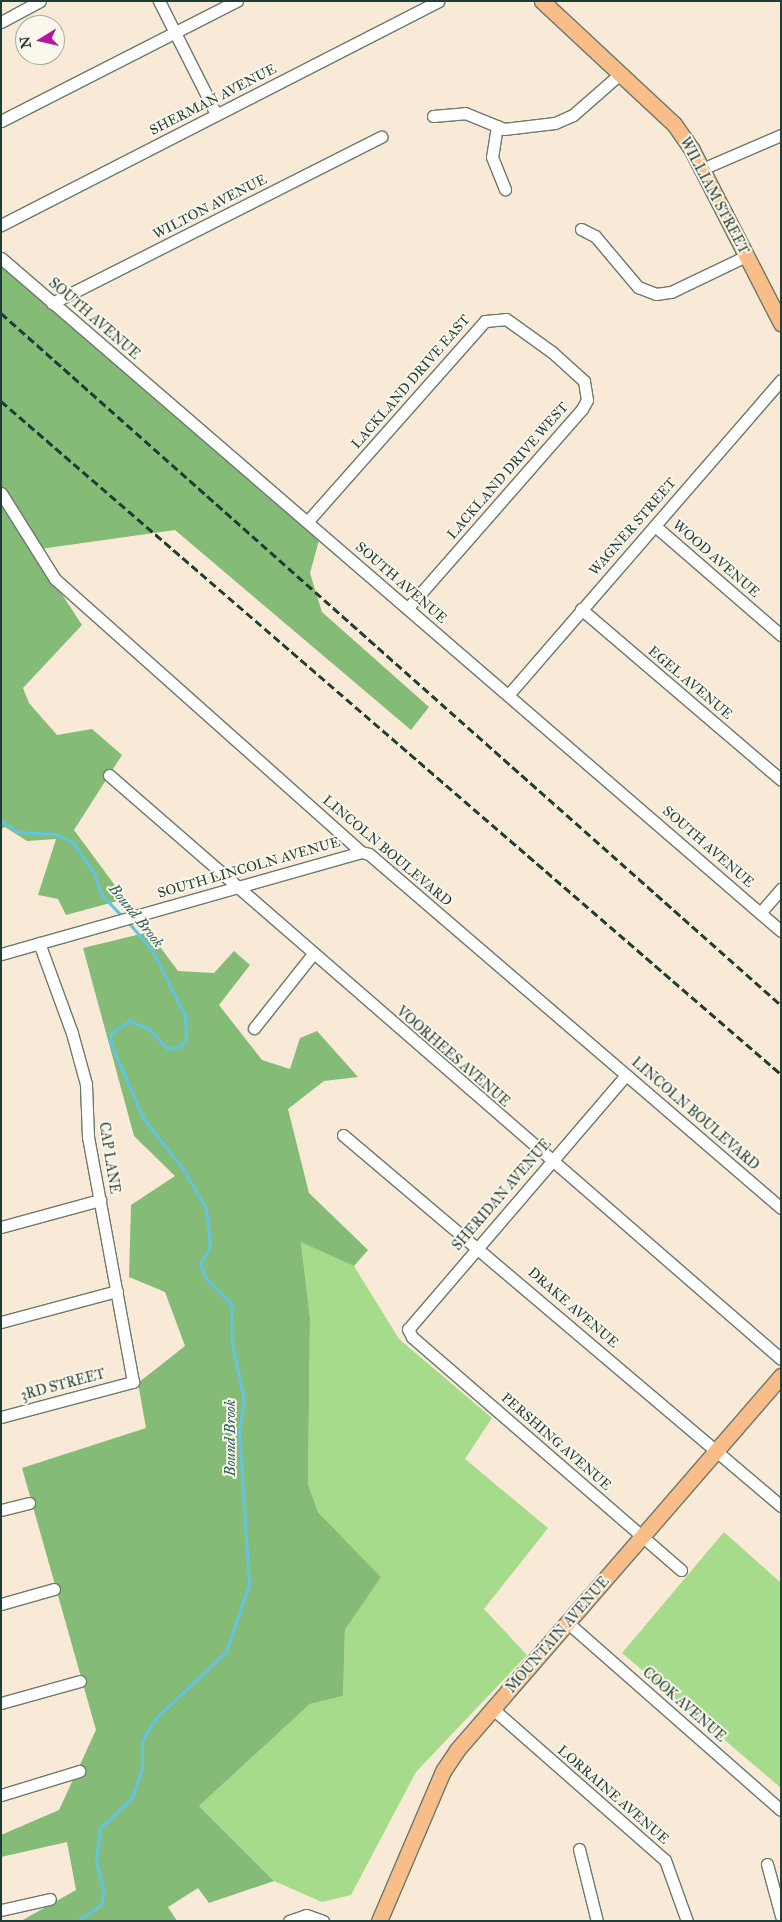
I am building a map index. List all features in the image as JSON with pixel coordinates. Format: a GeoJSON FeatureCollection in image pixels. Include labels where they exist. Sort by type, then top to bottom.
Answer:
{"type":"FeatureCollection","features":[{"type":"Feature","properties":{"kind":"main road","name":"WILLIAM STREET"},"geometry":{"type":"LineString","coordinates":[[542,1],[674,124],[702,169],[781,323]]}},
{"type":"Feature","properties":{"kind":"main road","name":"MOUNTAIN AVENUE"},"geometry":{"type":"LineString","coordinates":[[379,1921],[443,1771],[493,1709],[781,1376]]}},
{"type":"Feature","properties":{"kind":"street"},"geometry":{"type":"LineString","coordinates":[[1,22],[40,1]]}},
{"type":"Feature","properties":{"kind":"street"},"geometry":{"type":"LineString","coordinates":[[159,1],[216,114]]}},
{"type":"Feature","properties":{"kind":"street"},"geometry":{"type":"LineString","coordinates":[[1,121],[237,1]]}},
{"type":"Feature","properties":{"kind":"street","name":"SHERMAN AVENUE"},"geometry":{"type":"LineString","coordinates":[[1,225],[438,1]]}},
{"type":"Feature","properties":{"kind":"street"},"geometry":{"type":"LineString","coordinates":[[434,116],[465,113],[496,126],[513,129],[555,123],[573,115],[621,73]]}},
{"type":"Feature","properties":{"kind":"street"},"geometry":{"type":"LineString","coordinates":[[496,126],[492,157],[506,189]]}},
{"type":"Feature","properties":{"kind":"street"},"geometry":{"type":"LineString","coordinates":[[702,169],[781,135]]}},
{"type":"Feature","properties":{"kind":"street","name":"WILTON AVENUE"},"geometry":{"type":"LineString","coordinates":[[52,303],[381,137]]}},
{"type":"Feature","properties":{"kind":"street"},"geometry":{"type":"LineString","coordinates":[[581,229],[595,236],[638,287],[656,294],[671,292],[746,256]]}},
{"type":"Feature","properties":{"kind":"street","name":"SOUTH AVENUE"},"geometry":{"type":"LineString","coordinates":[[1,258],[509,694],[781,931]]}},
{"type":"Feature","properties":{"kind":"street","name":"LACKLAND DRIVE EAST"},"geometry":{"type":"LineString","coordinates":[[308,522],[484,321],[506,319],[552,352]]}},
{"type":"Feature","properties":{"kind":"street","name":"LACKLAND DRIVE WEST"},"geometry":{"type":"LineString","coordinates":[[408,608],[585,405],[584,381],[552,352]]}},
{"type":"Feature","properties":{"kind":"street","name":"WAGNER STREET"},"geometry":{"type":"LineString","coordinates":[[509,694],[781,380]]}},
{"type":"Feature","properties":{"kind":"street","name":"LINCOLN BOULEVARD"},"geometry":{"type":"LineString","coordinates":[[1,493],[55,579],[361,852],[369,854],[781,1208]]}},
{"type":"Feature","properties":{"kind":"street","name":"WOOD AVENUE"},"geometry":{"type":"LineString","coordinates":[[655,526],[781,635]]}},
{"type":"Feature","properties":{"kind":"street","name":"EGEL AVENUE"},"geometry":{"type":"LineString","coordinates":[[581,609],[781,780]]}},
{"type":"Feature","properties":{"kind":"street","name":"VOORHEES AVENUE"},"geometry":{"type":"LineString","coordinates":[[109,775],[312,955],[781,1359]]}},
{"type":"Feature","properties":{"kind":"street","name":"SOUTH LINCOLN AVENUE"},"geometry":{"type":"LineString","coordinates":[[1,954],[361,852]]}},
{"type":"Feature","properties":{"kind":"street"},"geometry":{"type":"LineString","coordinates":[[760,913],[781,889]]}},
{"type":"Feature","properties":{"kind":"street","name":"CAP LANE"},"geometry":{"type":"LineString","coordinates":[[39,943],[72,1033],[86,1084],[100,1200],[133,1382]]}},
{"type":"Feature","properties":{"kind":"street"},"geometry":{"type":"LineString","coordinates":[[254,1028],[312,955]]}},
{"type":"Feature","properties":{"kind":"street","name":"SHERIDAN AVENUE"},"geometry":{"type":"LineString","coordinates":[[412,1337],[408,1329],[412,1320],[626,1075]]}},
{"type":"Feature","properties":{"kind":"street","name":"DRAKE AVENUE"},"geometry":{"type":"LineString","coordinates":[[343,1135],[478,1245],[715,1452],[781,1506]]}},
{"type":"Feature","properties":{"kind":"street"},"geometry":{"type":"LineString","coordinates":[[1,1227],[100,1200]]}},
{"type":"Feature","properties":{"kind":"street"},"geometry":{"type":"LineString","coordinates":[[1,1322],[117,1291]]}},
{"type":"Feature","properties":{"kind":"street","name":"PERSHING AVENUE"},"geometry":{"type":"LineString","coordinates":[[412,1337],[681,1570]]}},
{"type":"Feature","properties":{"kind":"street","name":"3RD STREET"},"geometry":{"type":"LineString","coordinates":[[1,1417],[133,1382]]}},
{"type":"Feature","properties":{"kind":"street"},"geometry":{"type":"LineString","coordinates":[[1,1510],[29,1503]]}},
{"type":"Feature","properties":{"kind":"street"},"geometry":{"type":"LineString","coordinates":[[1,1604],[54,1589]]}},
{"type":"Feature","properties":{"kind":"street","name":"COOK AVENUE"},"geometry":{"type":"LineString","coordinates":[[568,1623],[781,1810]]}},
{"type":"Feature","properties":{"kind":"street"},"geometry":{"type":"LineString","coordinates":[[1,1703],[80,1680]]}},
{"type":"Feature","properties":{"kind":"street","name":"LORRAINE AVENUE"},"geometry":{"type":"LineString","coordinates":[[493,1709],[665,1860],[687,1921]]}},
{"type":"Feature","properties":{"kind":"street"},"geometry":{"type":"LineString","coordinates":[[1,1794],[79,1772]]}},
{"type":"Feature","properties":{"kind":"street"},"geometry":{"type":"LineString","coordinates":[[579,1849],[597,1921]]}},
{"type":"Feature","properties":{"kind":"street"},"geometry":{"type":"LineString","coordinates":[[767,1864],[781,1916]]}},
{"type":"Feature","properties":{"kind":"street"},"geometry":{"type":"LineString","coordinates":[[1,1910],[50,1899]]}},
{"type":"Feature","properties":{"kind":"street"},"geometry":{"type":"LineString","coordinates":[[290,1920],[306,1915],[323,1921]]}},
{"type":"Feature","properties":{"kind":"green space"},"geometry":{"type":"Polygon","coordinates":[[[1,256],[321,533],[310,573],[322,612],[429,707],[411,730],[175,530],[33,550],[82,625],[23,688],[29,703],[57,735],[92,729],[122,755],[74,830],[125,899],[66,915],[58,899],[38,895],[56,839],[27,841],[5,827],[1,829],[1,256]]]}},
{"type":"Feature","properties":{"kind":"green space"},"geometry":{"type":"Polygon","coordinates":[[[149,932],[178,971],[214,973],[234,951],[250,965],[219,1005],[262,1060],[290,1069],[300,1038],[317,1031],[358,1077],[324,1081],[288,1109],[309,1193],[368,1250],[354,1266],[301,1242],[310,1318],[308,1484],[318,1512],[381,1577],[345,1630],[343,1696],[310,1704],[199,1806],[274,1881],[209,1903],[198,1888],[168,1907],[177,1921],[21,1921],[76,1890],[67,1842],[1,1857],[1,1835],[59,1810],[96,1730],[22,1468],[146,1428],[138,1383],[185,1346],[165,1292],[129,1277],[131,1205],[175,1176],[134,1136],[83,948],[149,932]]]}},
{"type":"Feature","properties":{"kind":"green space"},"geometry":{"type":"Polygon","coordinates":[[[301,1241],[354,1266],[399,1339],[492,1418],[465,1459],[548,1528],[484,1609],[527,1655],[416,1772],[351,1895],[322,1902],[274,1881],[199,1806],[310,1704],[343,1696],[345,1630],[381,1577],[318,1512],[308,1484],[310,1318],[301,1241]]]}},
{"type":"Feature","properties":{"kind":"green space"},"geometry":{"type":"Polygon","coordinates":[[[724,1532],[781,1583],[781,1788],[622,1653],[724,1532]]]}},
{"type":"Feature","properties":{"kind":"waterway","name":"Bound Brook"},"geometry":{"type":"LineString","coordinates":[[1,820],[18,832],[55,834],[73,842],[95,875],[102,895],[122,916]]}},
{"type":"Feature","properties":{"kind":"waterway","name":"Bound Brook"},"geometry":{"type":"LineString","coordinates":[[77,1921],[101,1905],[104,1893],[96,1861],[100,1828],[131,1799],[142,1769],[142,1741],[155,1719],[226,1652],[249,1585],[239,1431],[244,1401],[232,1343],[231,1304],[207,1280],[200,1265],[210,1246],[206,1209],[183,1169],[144,1120],[111,1045],[110,1034],[129,1021],[148,1028],[168,1049],[179,1047],[186,1042],[185,1016],[153,952],[128,922]]}},
{"type":"Feature","properties":{"kind":"railway"},"geometry":{"type":"LineString","coordinates":[[1,313],[781,1005]]}},
{"type":"Feature","properties":{"kind":"railway"},"geometry":{"type":"LineString","coordinates":[[1,401],[781,1074]]}}]}
